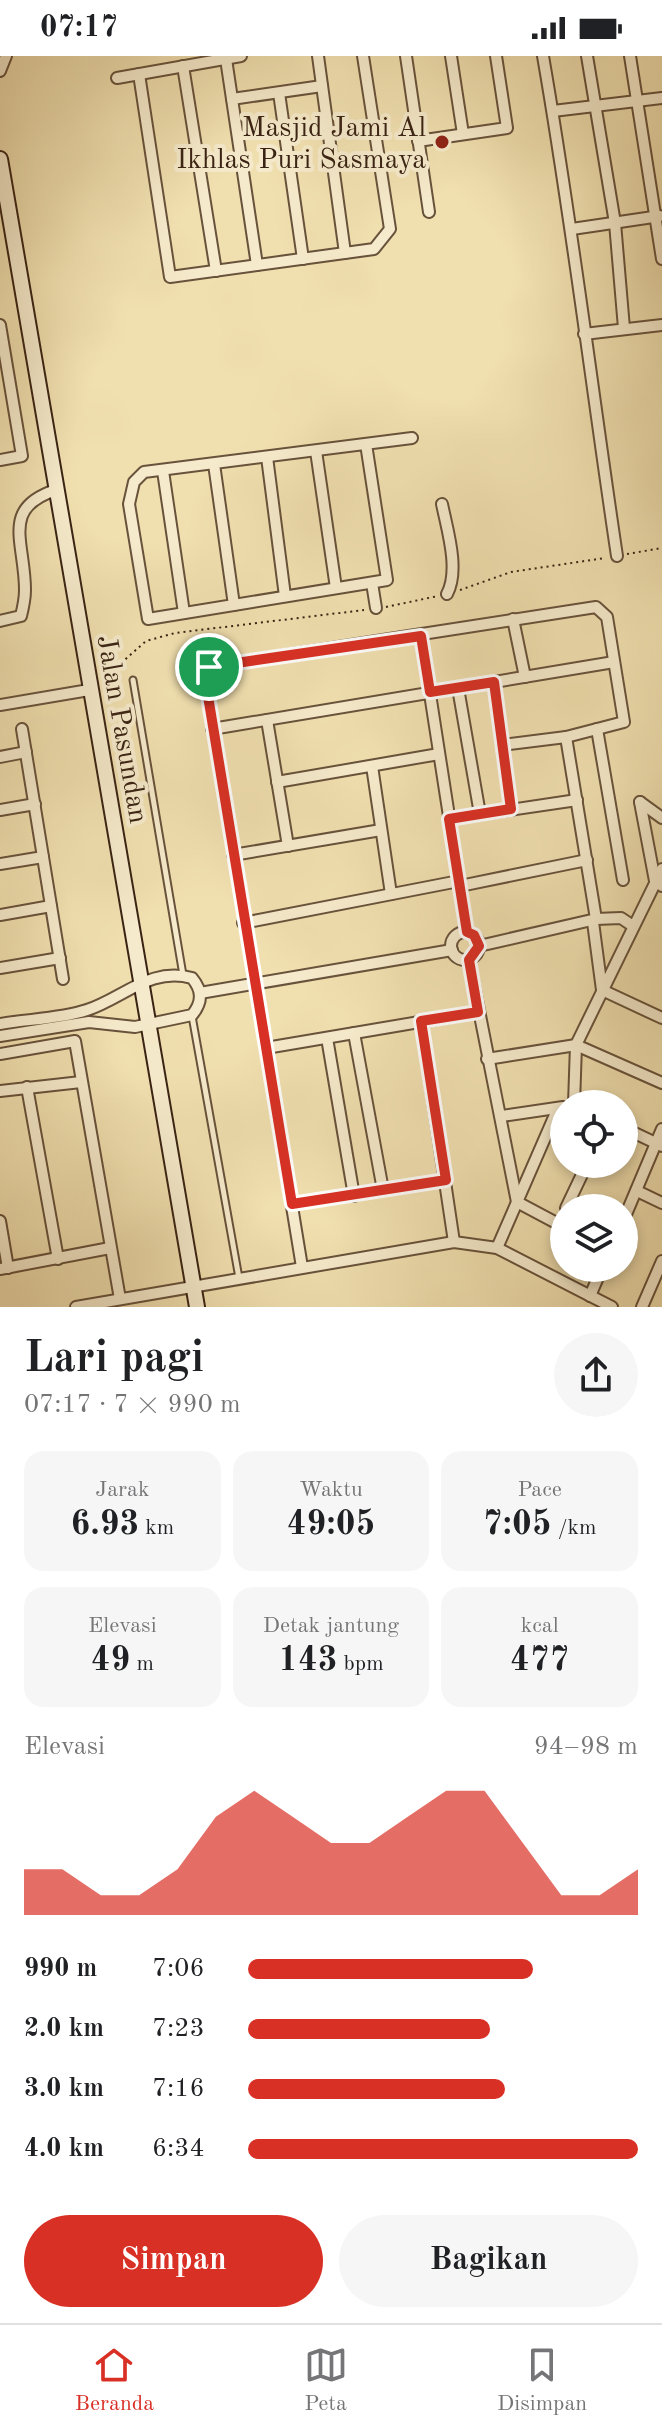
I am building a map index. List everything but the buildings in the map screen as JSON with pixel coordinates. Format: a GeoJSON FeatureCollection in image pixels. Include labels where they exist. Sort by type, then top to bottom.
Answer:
{"type":"FeatureCollection","features":[{"type":"Feature","properties":{"kind":"street"},"geometry":{"type":"LineString","coordinates":[[0,71],[6,56]]}},
{"type":"Feature","properties":{"kind":"street"},"geometry":{"type":"LineString","coordinates":[[117,78],[241,56]]}},
{"type":"Feature","properties":{"kind":"street"},"geometry":{"type":"LineString","coordinates":[[318,56],[345,253]]}},
{"type":"Feature","properties":{"kind":"street"},"geometry":{"type":"LineString","coordinates":[[139,74],[170,277],[374,249],[390,229],[363,56]]}},
{"type":"Feature","properties":{"kind":"street"},"geometry":{"type":"LineString","coordinates":[[406,56],[429,212]]}},
{"type":"Feature","properties":{"kind":"street"},"geometry":{"type":"LineString","coordinates":[[451,56],[463,134]]}},
{"type":"Feature","properties":{"kind":"street"},"geometry":{"type":"LineString","coordinates":[[418,141],[507,128],[496,56]]}},
{"type":"Feature","properties":{"kind":"street"},"geometry":{"type":"LineString","coordinates":[[543,56],[572,229],[584,334],[617,556]]}},
{"type":"Feature","properties":{"kind":"street"},"geometry":{"type":"LineString","coordinates":[[587,56],[615,223],[624,328]]}},
{"type":"Feature","properties":{"kind":"street"},"geometry":{"type":"LineString","coordinates":[[630,56],[659,217],[662,259]]}},
{"type":"Feature","properties":{"kind":"street"},"geometry":{"type":"LineString","coordinates":[[226,59],[257,265]]}},
{"type":"Feature","properties":{"kind":"street"},"geometry":{"type":"LineString","coordinates":[[183,66],[216,271]]}},
{"type":"Feature","properties":{"kind":"street"},"geometry":{"type":"LineString","coordinates":[[232,99],[322,86]]}},
{"type":"Feature","properties":{"kind":"street"},"geometry":{"type":"LineString","coordinates":[[279,93],[303,259]]}},
{"type":"Feature","properties":{"kind":"street"},"geometry":{"type":"LineString","coordinates":[[553,111],[662,98]]}},
{"type":"Feature","properties":{"kind":"street","name":"Jalan Pasundan"},"geometry":{"type":"LineString","coordinates":[[0,159],[197,1307]]}},
{"type":"Feature","properties":{"kind":"street"},"geometry":{"type":"LineString","coordinates":[[572,229],[659,217]]}},
{"type":"Feature","properties":{"kind":"street"},"geometry":{"type":"LineString","coordinates":[[0,325],[22,456],[0,460]]}},
{"type":"Feature","properties":{"kind":"street"},"geometry":{"type":"LineString","coordinates":[[584,334],[662,325]]}},
{"type":"Feature","properties":{"kind":"street"},"geometry":{"type":"LineString","coordinates":[[366,444],[387,580],[148,619],[129,504],[134,482],[144,472],[412,438]]}},
{"type":"Feature","properties":{"kind":"street"},"geometry":{"type":"LineString","coordinates":[[316,451],[336,588]]}},
{"type":"Feature","properties":{"kind":"street"},"geometry":{"type":"LineString","coordinates":[[267,457],[285,596]]}},
{"type":"Feature","properties":{"kind":"street"},"geometry":{"type":"LineString","coordinates":[[214,464],[234,605]]}},
{"type":"Feature","properties":{"kind":"street"},"geometry":{"type":"LineString","coordinates":[[163,471],[184,613]]}},
{"type":"Feature","properties":{"kind":"street"},"geometry":{"type":"LineString","coordinates":[[0,621],[21,616],[25,588],[14,548],[13,513],[23,501],[56,490]]}},
{"type":"Feature","properties":{"kind":"street"},"geometry":{"type":"LineString","coordinates":[[442,504],[452,566],[452,585],[447,594]]}},
{"type":"Feature","properties":{"kind":"street"},"geometry":{"type":"LineString","coordinates":[[372,583],[376,608]]}},
{"type":"Feature","properties":{"kind":"street"},"geometry":{"type":"LineString","coordinates":[[302,1267],[203,675],[209,667],[599,607],[607,617],[624,722],[566,737],[502,745]]}},
{"type":"Feature","properties":{"kind":"street"},"geometry":{"type":"LineString","coordinates":[[513,619],[525,677]]}},
{"type":"Feature","properties":{"kind":"street"},"geometry":{"type":"LineString","coordinates":[[421,636],[467,932]]}},
{"type":"Feature","properties":{"kind":"street"},"geometry":{"type":"LineString","coordinates":[[212,729],[614,662]]}},
{"type":"Feature","properties":{"kind":"street"},"geometry":{"type":"LineString","coordinates":[[494,682],[511,809]]}},
{"type":"Feature","properties":{"kind":"street"},"geometry":{"type":"LineString","coordinates":[[458,688],[480,814]]}},
{"type":"Feature","properties":{"kind":"street"},"geometry":{"type":"LineString","coordinates":[[0,705],[89,690]]}},
{"type":"Feature","properties":{"kind":"street"},"geometry":{"type":"LineString","coordinates":[[267,720],[288,846]]}},
{"type":"Feature","properties":{"kind":"street"},"geometry":{"type":"LineString","coordinates":[[22,729],[63,979]]}},
{"type":"Feature","properties":{"kind":"street"},"geometry":{"type":"LineString","coordinates":[[597,729],[623,880]]}},
{"type":"Feature","properties":{"kind":"street"},"geometry":{"type":"LineString","coordinates":[[566,737],[587,860],[602,990]]}},
{"type":"Feature","properties":{"kind":"street"},"geometry":{"type":"LineString","coordinates":[[0,757],[26,752]]}},
{"type":"Feature","properties":{"kind":"street"},"geometry":{"type":"LineString","coordinates":[[277,782],[439,754]]}},
{"type":"Feature","properties":{"kind":"street"},"geometry":{"type":"LineString","coordinates":[[372,766],[391,894]]}},
{"type":"Feature","properties":{"kind":"street"},"geometry":{"type":"LineString","coordinates":[[449,819],[577,800]]}},
{"type":"Feature","properties":{"kind":"street"},"geometry":{"type":"LineString","coordinates":[[658,884],[640,802],[662,818]]}},
{"type":"Feature","properties":{"kind":"street"},"geometry":{"type":"LineString","coordinates":[[0,810],[35,804]]}},
{"type":"Feature","properties":{"kind":"street"},"geometry":{"type":"LineString","coordinates":[[233,855],[381,830]]}},
{"type":"Feature","properties":{"kind":"street"},"geometry":{"type":"LineString","coordinates":[[0,864],[43,857]]}},
{"type":"Feature","properties":{"kind":"street"},"geometry":{"type":"LineString","coordinates":[[243,923],[587,860]]}},
{"type":"Feature","properties":{"kind":"street"},"geometry":{"type":"LineString","coordinates":[[574,1090],[576,1045],[633,926],[658,884],[662,869]]}},
{"type":"Feature","properties":{"kind":"street"},"geometry":{"type":"LineString","coordinates":[[0,915],[51,906]]}},
{"type":"Feature","properties":{"kind":"street"},"geometry":{"type":"LineString","coordinates":[[517,1202],[469,960],[479,946],[595,920],[621,918],[633,926]]}},
{"type":"Feature","properties":{"kind":"street"},"geometry":{"type":"LineString","coordinates":[[452,950],[455,937],[467,932],[474,935],[479,946]]}},
{"type":"Feature","properties":{"kind":"street"},"geometry":{"type":"LineString","coordinates":[[200,993],[452,950]]}},
{"type":"Feature","properties":{"kind":"street"},"geometry":{"type":"LineString","coordinates":[[452,950],[460,959],[469,960]]}},
{"type":"Feature","properties":{"kind":"street"},"geometry":{"type":"LineString","coordinates":[[0,968],[60,958]]}},
{"type":"Feature","properties":{"kind":"street"},"geometry":{"type":"LineString","coordinates":[[0,1024],[87,1010],[143,981],[183,975],[192,978],[200,993],[200,1004],[192,1015],[135,1027],[89,1022],[0,1036]]}},
{"type":"Feature","properties":{"kind":"street"},"geometry":{"type":"LineString","coordinates":[[602,990],[661,1015]]}},
{"type":"Feature","properties":{"kind":"street"},"geometry":{"type":"LineString","coordinates":[[266,1048],[478,1012]]}},
{"type":"Feature","properties":{"kind":"street"},"geometry":{"type":"LineString","coordinates":[[421,1021],[454,1242]]}},
{"type":"Feature","properties":{"kind":"street"},"geometry":{"type":"LineString","coordinates":[[354,1033],[383,1190]]}},
{"type":"Feature","properties":{"kind":"street"},"geometry":{"type":"LineString","coordinates":[[327,1038],[354,1196]]}},
{"type":"Feature","properties":{"kind":"street"},"geometry":{"type":"LineString","coordinates":[[0,1054],[75,1041],[120,1299]]}},
{"type":"Feature","properties":{"kind":"street"},"geometry":{"type":"LineString","coordinates":[[487,1059],[576,1045],[662,1083]]}},
{"type":"Feature","properties":{"kind":"street"},"geometry":{"type":"LineString","coordinates":[[0,1091],[81,1082]]}},
{"type":"Feature","properties":{"kind":"street"},"geometry":{"type":"LineString","coordinates":[[27,1087],[58,1259]]}},
{"type":"Feature","properties":{"kind":"street"},"geometry":{"type":"LineString","coordinates":[[502,1116],[550,1109]]}},
{"type":"Feature","properties":{"kind":"street"},"geometry":{"type":"LineString","coordinates":[[636,1194],[659,1145],[662,1129]]}},
{"type":"Feature","properties":{"kind":"street"},"geometry":{"type":"LineString","coordinates":[[497,1248],[550,1131]]}},
{"type":"Feature","properties":{"kind":"street"},"geometry":{"type":"LineString","coordinates":[[638,1135],[659,1145]]}},
{"type":"Feature","properties":{"kind":"street"},"geometry":{"type":"LineString","coordinates":[[292,1204],[446,1180]]}},
{"type":"Feature","properties":{"kind":"street"},"geometry":{"type":"LineString","coordinates":[[637,1191],[662,1203]]}},
{"type":"Feature","properties":{"kind":"street"},"geometry":{"type":"LineString","coordinates":[[517,1202],[550,1220]]}},
{"type":"Feature","properties":{"kind":"street"},"geometry":{"type":"LineString","coordinates":[[0,1221],[4,1268],[110,1248]]}},
{"type":"Feature","properties":{"kind":"street"},"geometry":{"type":"LineString","coordinates":[[76,1307],[454,1242],[497,1248],[612,1307]]}},
{"type":"Feature","properties":{"kind":"street"},"geometry":{"type":"LineString","coordinates":[[642,1307],[661,1267]]}},
{"type":"Feature","properties":{"kind":"street"},"geometry":{"type":"LineString","coordinates":[[590,1296],[596,1282]]}},
{"type":"Feature","properties":{"kind":"lane"},"geometry":{"type":"LineString","coordinates":[[133,680],[183,975]]}},
{"type":"Feature","properties":{"kind":"lane"},"geometry":{"type":"LineString","coordinates":[[192,1015],[239,1278]]}},
{"type":"Feature","properties":{"kind":"place","name":"Masjid Jami Al Ikhlas Puri Sasmaya"},"geometry":{"type":"Point","coordinates":[442,142]}},
{"type":"Feature","properties":{"kind":"route"},"geometry":{"type":"LineString","coordinates":[[421,636],[430,692],[494,682],[511,809],[449,819],[467,932],[474,935],[479,946],[478,953],[469,960],[478,1012],[421,1021],[446,1180],[292,1204],[203,675],[209,667],[421,636]]}}]}
